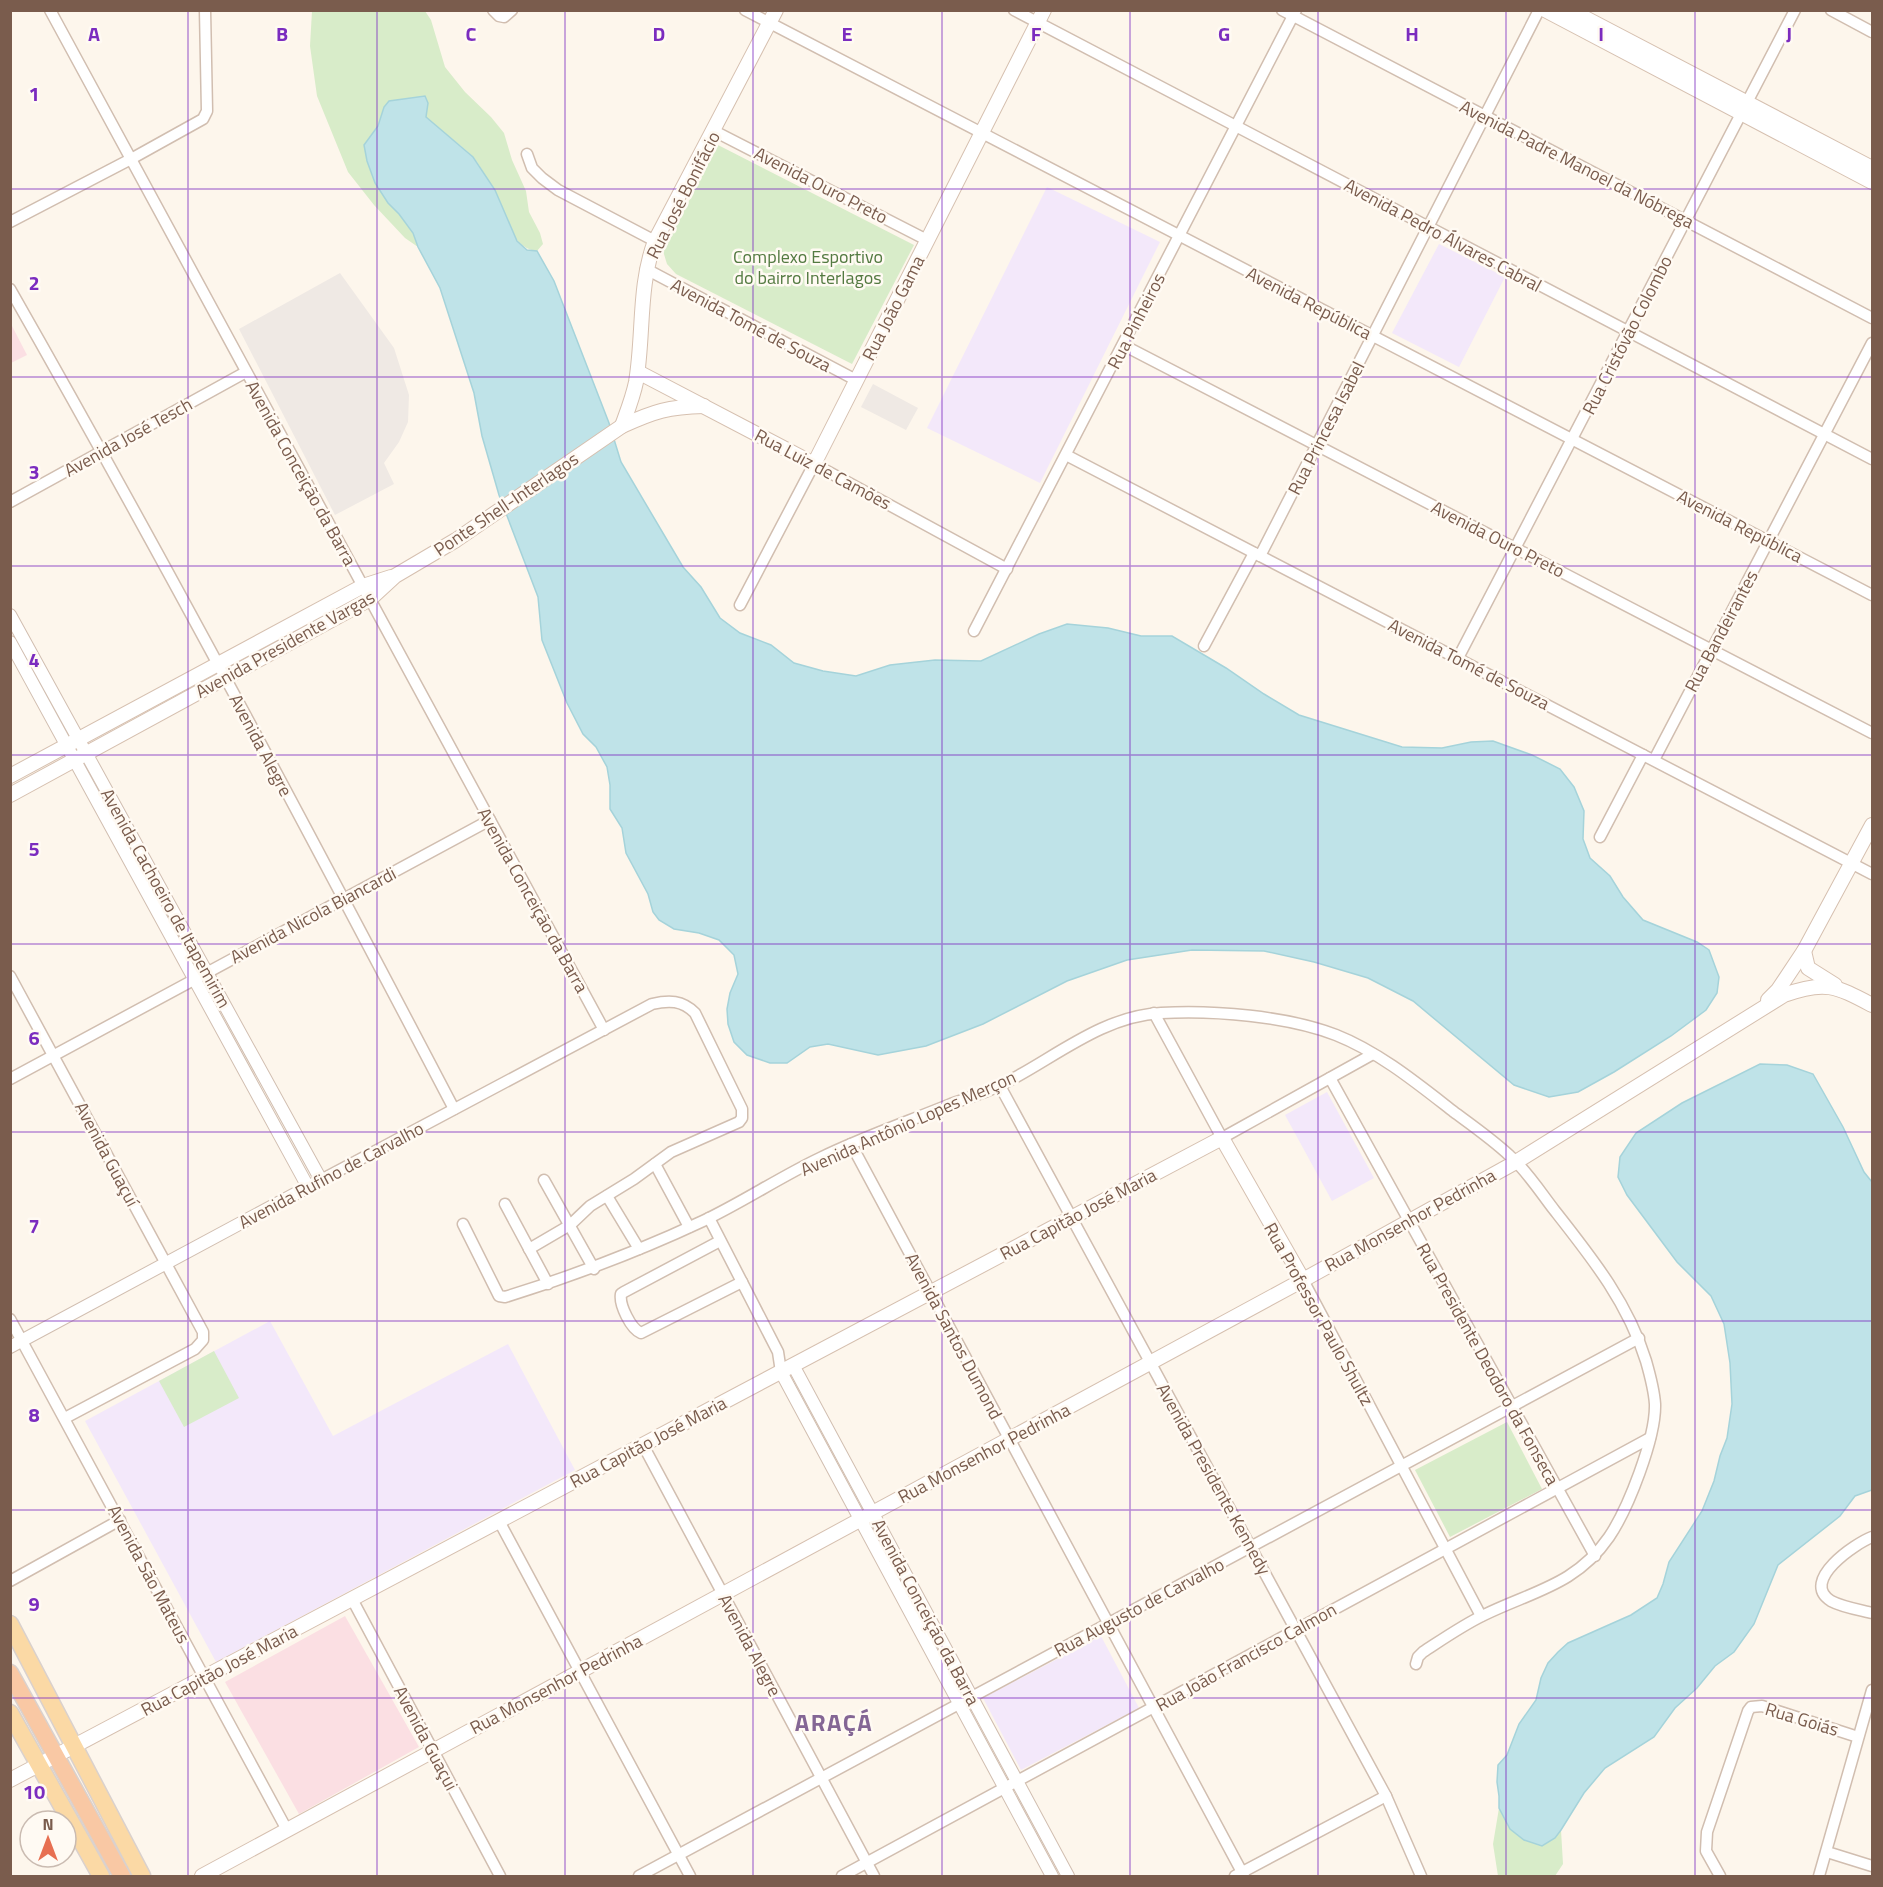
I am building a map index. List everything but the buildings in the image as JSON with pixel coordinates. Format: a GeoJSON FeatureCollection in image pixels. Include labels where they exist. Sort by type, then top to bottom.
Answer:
{"type":"FeatureCollection","features":[{"type":"Feature","properties":{"kind":"highway"},"geometry":{"type":"LineString","coordinates":[[10,1674],[122,1876]]}},
{"type":"Feature","properties":{"kind":"main road"},"geometry":{"type":"LineString","coordinates":[[1545,10],[1872,168]]}},
{"type":"Feature","properties":{"kind":"main road"},"geometry":{"type":"LineString","coordinates":[[1570,10],[1872,182]]}},
{"type":"Feature","properties":{"kind":"main road","name":"Rua José Bonifácio"},"geometry":{"type":"LineString","coordinates":[[619,429],[633,393],[638,372],[646,269],[655,241],[773,17]]}},
{"type":"Feature","properties":{"kind":"main road","name":"Rua João Gama"},"geometry":{"type":"LineString","coordinates":[[813,464],[1041,17]]}},
{"type":"Feature","properties":{"kind":"main road","name":"Rua Luiz de Camões"},"geometry":{"type":"LineString","coordinates":[[638,372],[813,464]]}},
{"type":"Feature","properties":{"kind":"main road","name":"Ponte Shell-Interlagos"},"geometry":{"type":"LineString","coordinates":[[395,576],[456,540],[619,429],[652,412],[674,407],[704,406]]}},
{"type":"Feature","properties":{"kind":"main road","name":"Avenida Presidente Vargas"},"geometry":{"type":"LineString","coordinates":[[10,776],[363,586],[395,576]]}},
{"type":"Feature","properties":{"kind":"main road","name":"Avenida Presidente Vargas"},"geometry":{"type":"LineString","coordinates":[[10,795],[370,599],[395,576]]}},
{"type":"Feature","properties":{"kind":"main road"},"geometry":{"type":"LineString","coordinates":[[1756,1012],[1778,990],[1804,951],[1872,825]]}},
{"type":"Feature","properties":{"kind":"main road"},"geometry":{"type":"LineString","coordinates":[[1804,951],[1808,968],[1872,1005]]}},
{"type":"Feature","properties":{"kind":"main road"},"geometry":{"type":"LineString","coordinates":[[1756,1012],[1784,995],[1800,989],[1815,986],[1840,988]]}},
{"type":"Feature","properties":{"kind":"main road","name":"Rua Monsenhor Pedrinha"},"geometry":{"type":"LineString","coordinates":[[202,1876],[1303,1280],[1516,1162],[1756,1012]]}},
{"type":"Feature","properties":{"kind":"main road","name":"Rua Capitão José Maria"},"geometry":{"type":"LineString","coordinates":[[39,1765],[1222,1138]]}},
{"type":"Feature","properties":{"kind":"main road","name":"Rua Professor Paulo Shultz"},"geometry":{"type":"LineString","coordinates":[[1222,1138],[1303,1280]]}},
{"type":"Feature","properties":{"kind":"main road"},"geometry":{"type":"LineString","coordinates":[[10,1624],[142,1876]]}},
{"type":"Feature","properties":{"kind":"main road"},"geometry":{"type":"LineString","coordinates":[[10,1713],[101,1876]]}},
{"type":"Feature","properties":{"kind":"main road"},"geometry":{"type":"LineString","coordinates":[[10,1780],[39,1765]]}},
{"type":"Feature","properties":{"kind":"street","name":"Avenida Conceição da Barra"},"geometry":{"type":"LineString","coordinates":[[50,10],[604,1030]]}},
{"type":"Feature","properties":{"kind":"street"},"geometry":{"type":"LineString","coordinates":[[10,222],[131,159],[206,116],[205,10]]}},
{"type":"Feature","properties":{"kind":"street"},"geometry":{"type":"LineString","coordinates":[[493,10],[499,16],[504,17],[512,10]]}},
{"type":"Feature","properties":{"kind":"street","name":"Avenida República"},"geometry":{"type":"LineString","coordinates":[[745,10],[773,17],[981,133],[1872,595]]}},
{"type":"Feature","properties":{"kind":"street","name":"Avenida Pedro Álvares Cabral"},"geometry":{"type":"LineString","coordinates":[[1014,10],[1041,17],[1236,127],[1872,459]]}},
{"type":"Feature","properties":{"kind":"street","name":"Avenida Padre Manoel da Nóbrega"},"geometry":{"type":"LineString","coordinates":[[1282,10],[1295,13],[1485,116],[1872,318]]}},
{"type":"Feature","properties":{"kind":"street","name":"Rua Princesa Isabel"},"geometry":{"type":"LineString","coordinates":[[1204,645],[1317,445],[1539,10]]}},
{"type":"Feature","properties":{"kind":"street","name":"Rua Cristóvão Colombo"},"geometry":{"type":"LineString","coordinates":[[1458,658],[1795,10]]}},
{"type":"Feature","properties":{"kind":"street"},"geometry":{"type":"LineString","coordinates":[[1831,10],[1872,32]]}},
{"type":"Feature","properties":{"kind":"street","name":"Rua Pinheiros"},"geometry":{"type":"LineString","coordinates":[[974,631],[1295,13]]}},
{"type":"Feature","properties":{"kind":"street","name":"Avenida Ouro Preto"},"geometry":{"type":"LineString","coordinates":[[714,131],[927,240]]}},
{"type":"Feature","properties":{"kind":"street"},"geometry":{"type":"LineString","coordinates":[[526,154],[532,168],[558,190],[655,241]]}},
{"type":"Feature","properties":{"kind":"street","name":"Avenida Tomé de Souza"},"geometry":{"type":"LineString","coordinates":[[646,269],[856,380]]}},
{"type":"Feature","properties":{"kind":"street","name":"Avenida Alegre"},"geometry":{"type":"LineString","coordinates":[[10,289],[102,451],[225,678],[454,1109]]}},
{"type":"Feature","properties":{"kind":"street","name":"Rua Bandeirantes"},"geometry":{"type":"LineString","coordinates":[[1654,760],[1872,343]]}},
{"type":"Feature","properties":{"kind":"street","name":"Avenida Ouro Preto"},"geometry":{"type":"LineString","coordinates":[[1123,345],[1872,734]]}},
{"type":"Feature","properties":{"kind":"street","name":"Avenida José Tesch"},"geometry":{"type":"LineString","coordinates":[[10,502],[246,372]]}},
{"type":"Feature","properties":{"kind":"street","name":"Avenida Tomé de Souza"},"geometry":{"type":"LineString","coordinates":[[1066,455],[1872,874]]}},
{"type":"Feature","properties":{"kind":"street","name":"Rua Luiz de Camões"},"geometry":{"type":"LineString","coordinates":[[813,464],[1007,569]]}},
{"type":"Feature","properties":{"kind":"street","name":"Rua João Gama"},"geometry":{"type":"LineString","coordinates":[[740,604],[813,464]]}},
{"type":"Feature","properties":{"kind":"street","name":"Avenida Cachoeiro de Itapemirim"},"geometry":{"type":"LineString","coordinates":[[10,615],[73,742],[207,973],[321,1180]]}},
{"type":"Feature","properties":{"kind":"street"},"geometry":{"type":"LineString","coordinates":[[10,642],[73,742]]}},
{"type":"Feature","properties":{"kind":"street"},"geometry":{"type":"LineString","coordinates":[[1600,837],[1643,754]]}},
{"type":"Feature","properties":{"kind":"street"},"geometry":{"type":"LineString","coordinates":[[81,756],[195,980],[308,1187]]}},
{"type":"Feature","properties":{"kind":"street","name":"Avenida Nicola Biancardi"},"geometry":{"type":"LineString","coordinates":[[10,1079],[490,820]]}},
{"type":"Feature","properties":{"kind":"street","name":"Avenida Guaçuí"},"geometry":{"type":"LineString","coordinates":[[10,976],[203,1332],[203,1340],[195,1349],[65,1418]]}},
{"type":"Feature","properties":{"kind":"street","name":"Avenida Rufino de Carvalho"},"geometry":{"type":"LineString","coordinates":[[10,1347],[652,1004],[665,1001],[677,1002],[688,1006],[695,1013],[743,1114],[739,1122],[679,1148],[655,1164]]}},
{"type":"Feature","properties":{"kind":"street","name":"Avenida Antônio Lopes Merçon"},"geometry":{"type":"LineString","coordinates":[[463,1224],[499,1296],[502,1297],[594,1269],[689,1227],[817,1159],[1000,1086],[1085,1037],[1119,1023],[1154,1013],[1212,1013],[1300,1025],[1336,1035],[1410,1077],[1516,1162],[1602,1270],[1639,1338],[1652,1380],[1655,1407],[1650,1438],[1627,1504],[1612,1533],[1595,1556],[1575,1574],[1481,1616],[1423,1652],[1416,1664]]}},
{"type":"Feature","properties":{"kind":"street","name":"Rua Professor Paulo Shultz"},"geometry":{"type":"LineString","coordinates":[[1154,1013],[1222,1138]]}},
{"type":"Feature","properties":{"kind":"street"},"geometry":{"type":"LineString","coordinates":[[1222,1138],[1373,1054]]}},
{"type":"Feature","properties":{"kind":"street","name":"Rua Presidente Deodoro da Fonseca"},"geometry":{"type":"LineString","coordinates":[[1330,1078],[1595,1556]]}},
{"type":"Feature","properties":{"kind":"street","name":"Avenida Presidente Kennedy"},"geometry":{"type":"LineString","coordinates":[[1000,1086],[1386,1796],[1421,1876]]}},
{"type":"Feature","properties":{"kind":"street","name":"Avenida Santos Dumond"},"geometry":{"type":"LineString","coordinates":[[851,1144],[1154,1708],[1240,1875]]}},
{"type":"Feature","properties":{"kind":"street"},"geometry":{"type":"LineString","coordinates":[[529,1249],[570,1225],[590,1206],[655,1164],[689,1227]]}},
{"type":"Feature","properties":{"kind":"street"},"geometry":{"type":"LineString","coordinates":[[544,1180],[594,1269]]}},
{"type":"Feature","properties":{"kind":"street"},"geometry":{"type":"LineString","coordinates":[[607,1196],[639,1249]]}},
{"type":"Feature","properties":{"kind":"street"},"geometry":{"type":"LineString","coordinates":[[505,1203],[548,1284]]}},
{"type":"Feature","properties":{"kind":"street","name":"Avenida Conceição da Barra"},"geometry":{"type":"LineString","coordinates":[[709,1218],[777,1352],[781,1372],[972,1697],[1068,1876]]}},
{"type":"Feature","properties":{"kind":"street"},"geometry":{"type":"LineString","coordinates":[[720,1241],[621,1294],[621,1302],[636,1330],[645,1332],[742,1282]]}},
{"type":"Feature","properties":{"kind":"street","name":"Rua Professor Paulo Shultz"},"geometry":{"type":"LineString","coordinates":[[1303,1280],[1481,1616]]}},
{"type":"Feature","properties":{"kind":"street","name":"Avenida São Mateus"},"geometry":{"type":"LineString","coordinates":[[10,1319],[288,1830]]}},
{"type":"Feature","properties":{"kind":"street","name":"Rua Augusto de Carvalho"},"geometry":{"type":"LineString","coordinates":[[639,1876],[1639,1338]]}},
{"type":"Feature","properties":{"kind":"street","name":"Avenida Conceição da Barra"},"geometry":{"type":"LineString","coordinates":[[777,1352],[794,1365],[959,1704],[1052,1876]]}},
{"type":"Feature","properties":{"kind":"street","name":"Rua João Francisco Calmon"},"geometry":{"type":"LineString","coordinates":[[843,1876],[1650,1438]]}},
{"type":"Feature","properties":{"kind":"street","name":"Avenida Alegre"},"geometry":{"type":"LineString","coordinates":[[643,1445],[874,1876]]}},
{"type":"Feature","properties":{"kind":"street"},"geometry":{"type":"LineString","coordinates":[[10,1581],[120,1520]]}},
{"type":"Feature","properties":{"kind":"street"},"geometry":{"type":"LineString","coordinates":[[498,1521],[690,1876]]}},
{"type":"Feature","properties":{"kind":"street"},"geometry":{"type":"LineString","coordinates":[[1872,1537],[1851,1548],[1833,1564],[1824,1577],[1822,1585],[1830,1600],[1872,1613]]}},
{"type":"Feature","properties":{"kind":"street","name":"Avenida Guaçui"},"geometry":{"type":"LineString","coordinates":[[352,1599],[500,1876]]}},
{"type":"Feature","properties":{"kind":"street"},"geometry":{"type":"LineString","coordinates":[[1820,1876],[1872,1690]]}},
{"type":"Feature","properties":{"kind":"street","name":"Rua Goiás"},"geometry":{"type":"LineString","coordinates":[[1720,1876],[1706,1851],[1710,1821],[1751,1707],[1762,1706],[1858,1737]]}},
{"type":"Feature","properties":{"kind":"street"},"geometry":{"type":"LineString","coordinates":[[1240,1875],[1386,1796]]}},
{"type":"Feature","properties":{"kind":"street"},"geometry":{"type":"LineString","coordinates":[[1827,1852],[1872,1866]]}},
{"type":"Feature","properties":{"kind":"shaded area"},"geometry":{"type":"Polygon","coordinates":[[[1047,187],[1160,242],[1040,483],[927,428],[1047,187]]]}},
{"type":"Feature","properties":{"kind":"shaded area"},"geometry":{"type":"Polygon","coordinates":[[[1439,244],[1505,277],[1459,367],[1392,333],[1439,244]]]}},
{"type":"Feature","properties":{"kind":"shaded area"},"geometry":{"type":"Polygon","coordinates":[[[340,273],[394,348],[409,395],[408,422],[399,442],[384,463],[394,484],[335,515],[239,329],[340,273]]]}},
{"type":"Feature","properties":{"kind":"shaded area"},"geometry":{"type":"Polygon","coordinates":[[[11,324],[27,355],[10,363],[11,324]]]}},
{"type":"Feature","properties":{"kind":"shaded area"},"geometry":{"type":"Polygon","coordinates":[[[873,384],[918,408],[906,430],[861,407],[873,384]]]}},
{"type":"Feature","properties":{"kind":"shaded area"},"geometry":{"type":"Polygon","coordinates":[[[1327,1092],[1374,1178],[1332,1201],[1285,1115],[1327,1092]]]}},
{"type":"Feature","properties":{"kind":"shaded area"},"geometry":{"type":"Polygon","coordinates":[[[270,1321],[333,1436],[508,1344],[575,1470],[216,1662],[85,1421],[270,1321]]]}},
{"type":"Feature","properties":{"kind":"shaded area"},"geometry":{"type":"Polygon","coordinates":[[[345,1616],[419,1747],[299,1814],[225,1682],[345,1616]]]}},
{"type":"Feature","properties":{"kind":"shaded area"},"geometry":{"type":"Polygon","coordinates":[[[1101,1636],[1139,1708],[1021,1770],[983,1698],[1101,1636]]]}},
{"type":"Feature","properties":{"kind":"green space"},"geometry":{"type":"Polygon","coordinates":[[[312,11],[425,11],[431,20],[445,67],[504,133],[512,160],[526,191],[529,212],[540,233],[543,244],[537,251],[528,249],[515,238],[476,160],[426,117],[428,103],[414,97],[384,107],[378,126],[364,145],[388,203],[413,233],[418,247],[405,238],[374,205],[348,172],[317,96],[310,46],[312,11]]]}},
{"type":"Feature","properties":{"kind":"green space","name":"Complexo Esportivo do bairro Interlagos"},"geometry":{"type":"Polygon","coordinates":[[[718,145],[914,245],[852,364],[676,274],[667,264],[663,251],[718,145]]]}},
{"type":"Feature","properties":{"kind":"green space"},"geometry":{"type":"Polygon","coordinates":[[[214,1351],[239,1398],[184,1427],[159,1381],[214,1351]]]}},
{"type":"Feature","properties":{"kind":"green space"},"geometry":{"type":"Polygon","coordinates":[[[1507,1422],[1542,1489],[1450,1537],[1415,1470],[1507,1422]]]}},
{"type":"Feature","properties":{"kind":"green space"},"geometry":{"type":"Polygon","coordinates":[[[1499,1808],[1510,1829],[1555,1838],[1561,1830],[1563,1864],[1555,1876],[1498,1876],[1493,1844],[1499,1808]]]}},
{"type":"Feature","properties":{"kind":"water"},"geometry":{"type":"Polygon","coordinates":[[[425,96],[428,103],[426,117],[473,157],[495,190],[517,241],[527,250],[537,251],[554,281],[609,423],[621,462],[683,567],[701,587],[720,618],[740,633],[771,645],[794,663],[823,671],[856,676],[890,665],[935,660],[981,661],[1039,634],[1067,624],[1108,628],[1141,636],[1172,636],[1299,715],[1402,747],[1442,748],[1471,742],[1493,741],[1532,755],[1560,769],[1574,787],[1584,811],[1583,839],[1590,858],[1610,876],[1623,897],[1643,920],[1697,942],[1709,950],[1719,977],[1717,993],[1706,1010],[1671,1036],[1578,1092],[1549,1097],[1514,1085],[1413,1001],[1368,978],[1314,962],[1264,951],[1192,950],[1127,960],[1067,981],[983,1024],[926,1046],[878,1055],[828,1044],[810,1047],[787,1063],[770,1063],[747,1055],[734,1042],[728,1024],[727,1009],[730,993],[738,974],[734,955],[719,940],[699,933],[674,929],[659,920],[653,912],[648,894],[626,853],[622,828],[610,809],[607,767],[596,747],[583,734],[567,703],[542,640],[538,597],[499,495],[482,436],[474,393],[440,288],[413,233],[375,183],[367,161],[364,145],[378,126],[384,107],[389,101],[425,96]]]}},
{"type":"Feature","properties":{"kind":"water"},"geometry":{"type":"Polygon","coordinates":[[[1760,1064],[1787,1065],[1813,1074],[1843,1127],[1864,1172],[1872,1182],[1872,1490],[1855,1496],[1840,1516],[1778,1565],[1754,1624],[1734,1652],[1715,1666],[1697,1688],[1675,1708],[1654,1737],[1605,1768],[1584,1793],[1555,1838],[1542,1846],[1524,1840],[1510,1829],[1499,1808],[1498,1765],[1507,1755],[1519,1724],[1536,1700],[1541,1678],[1548,1663],[1558,1652],[1568,1643],[1631,1615],[1657,1598],[1669,1562],[1702,1511],[1714,1481],[1727,1438],[1732,1404],[1730,1363],[1724,1324],[1711,1296],[1677,1262],[1627,1195],[1618,1177],[1620,1157],[1636,1133],[1682,1103],[1760,1064]]]}},
{"type":"Feature","properties":{"kind":"district","name":"ARAÇÁ"},"geometry":{"type":"Point","coordinates":[834,1722]}}]}
